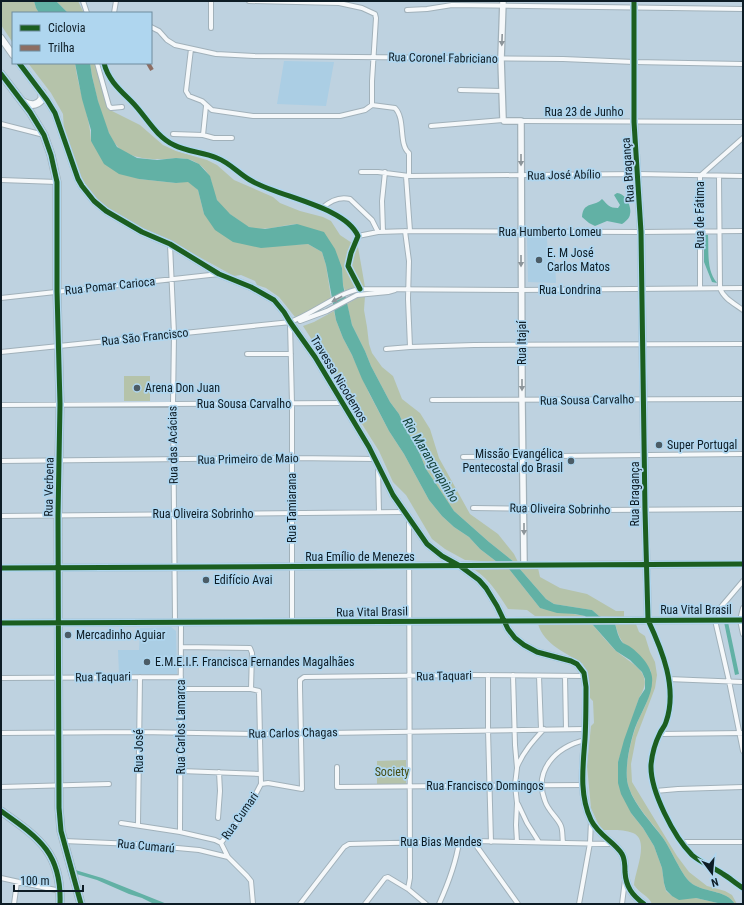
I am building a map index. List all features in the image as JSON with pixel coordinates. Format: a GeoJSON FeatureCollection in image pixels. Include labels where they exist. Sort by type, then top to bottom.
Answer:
{"type":"FeatureCollection","features":[{"type":"Feature","properties":{"kind":"main road"},"geometry":{"type":"LineString","coordinates":[[1,38],[12,54]]}},
{"type":"Feature","properties":{"kind":"main road","name":"Travessa Nicodemos"},"geometry":{"type":"LineString","coordinates":[[20,64],[55,113],[78,179],[94,201],[106,212],[142,232],[170,244],[219,274],[251,287],[274,300],[315,357],[376,462],[393,495],[426,544],[479,580],[486,588],[506,625],[515,638],[537,652],[571,661],[582,669],[584,676]]}},
{"type":"Feature","properties":{"kind":"main road","name":"Rua Verbena"},"geometry":{"type":"LineString","coordinates":[[1,74],[23,102],[44,135],[51,155],[57,182],[57,291],[60,404],[58,516],[60,821],[81,904]]}},
{"type":"Feature","properties":{"kind":"main road"},"geometry":{"type":"LineString","coordinates":[[23,102],[29,105],[37,104],[42,98],[42,93]]}},
{"type":"Feature","properties":{"kind":"main road"},"geometry":{"type":"LineString","coordinates":[[584,676],[586,687],[585,740],[582,763],[586,802],[591,820],[600,833],[621,853],[625,864],[625,880],[631,893],[644,904]]}},
{"type":"Feature","properties":{"kind":"main road"},"geometry":{"type":"LineString","coordinates":[[1,811],[38,839],[52,857],[61,891],[60,904]]}},
{"type":"Feature","properties":{"kind":"street"},"geometry":{"type":"LineString","coordinates":[[82,1],[87,12]]}},
{"type":"Feature","properties":{"kind":"street"},"geometry":{"type":"LineString","coordinates":[[114,12],[116,1]]}},
{"type":"Feature","properties":{"kind":"street"},"geometry":{"type":"LineString","coordinates":[[211,1],[212,28]]}},
{"type":"Feature","properties":{"kind":"street"},"geometry":{"type":"LineString","coordinates":[[249,1],[339,3],[362,8],[374,13],[376,18],[373,57],[372,105]]}},
{"type":"Feature","properties":{"kind":"street","name":"Rua Bragança"},"geometry":{"type":"LineString","coordinates":[[634,1],[634,122],[641,232],[648,620],[661,649],[670,693],[666,723],[655,746],[651,766],[652,778],[655,791],[674,831],[693,856],[724,874],[743,888]]}},
{"type":"Feature","properties":{"kind":"street"},"geometry":{"type":"LineString","coordinates":[[503,3],[501,59],[503,120]]}},
{"type":"Feature","properties":{"kind":"street"},"geometry":{"type":"LineString","coordinates":[[407,10],[503,3],[634,8],[743,9]]}},
{"type":"Feature","properties":{"kind":"street","name":"Rua Coronel Fabriciano"},"geometry":{"type":"LineString","coordinates":[[152,28],[172,43],[191,49],[216,54],[743,64]]}},
{"type":"Feature","properties":{"kind":"street"},"geometry":{"type":"LineString","coordinates":[[191,49],[186,91],[190,98],[202,101],[206,106],[216,111],[253,116],[340,116],[365,110],[372,105],[392,107],[398,111],[401,119],[405,146],[409,153],[408,176],[410,231]]}},
{"type":"Feature","properties":{"kind":"street"},"geometry":{"type":"LineString","coordinates":[[97,64],[109,106],[111,108],[122,107]]}},
{"type":"Feature","properties":{"kind":"street"},"geometry":{"type":"LineString","coordinates":[[104,64],[106,72],[114,84],[140,110],[163,139],[174,145],[225,161],[250,180],[272,190],[322,208],[351,224],[356,230],[358,236],[351,253],[348,266],[360,289]]}},
{"type":"Feature","properties":{"kind":"street"},"geometry":{"type":"LineString","coordinates":[[460,90],[502,91]]}},
{"type":"Feature","properties":{"kind":"street"},"geometry":{"type":"LineString","coordinates":[[203,135],[206,106]]}},
{"type":"Feature","properties":{"kind":"street","name":"Rua 23 de Junho"},"geometry":{"type":"LineString","coordinates":[[431,126],[503,120],[521,122],[743,122]]}},
{"type":"Feature","properties":{"kind":"street","name":"Rua Itajaí"},"geometry":{"type":"LineString","coordinates":[[521,122],[521,290],[524,509],[521,565]]}},
{"type":"Feature","properties":{"kind":"street"},"geometry":{"type":"LineString","coordinates":[[1,124],[44,135]]}},
{"type":"Feature","properties":{"kind":"street"},"geometry":{"type":"LineString","coordinates":[[173,134],[203,135],[214,138],[232,138]]}},
{"type":"Feature","properties":{"kind":"street","name":"Rua de Fátima"},"geometry":{"type":"LineString","coordinates":[[700,288],[700,176],[743,138]]}},
{"type":"Feature","properties":{"kind":"street","name":"Rua José Abílio"},"geometry":{"type":"LineString","coordinates":[[361,172],[385,172],[408,176],[638,174],[743,176]]}},
{"type":"Feature","properties":{"kind":"street"},"geometry":{"type":"LineString","coordinates":[[383,232],[382,219],[385,172]]}},
{"type":"Feature","properties":{"kind":"street"},"geometry":{"type":"LineString","coordinates":[[719,176],[720,288],[722,294],[743,310]]}},
{"type":"Feature","properties":{"kind":"street"},"geometry":{"type":"LineString","coordinates":[[1,180],[57,182]]}},
{"type":"Feature","properties":{"kind":"street"},"geometry":{"type":"LineString","coordinates":[[322,208],[339,198],[350,199],[372,220],[378,232]]}},
{"type":"Feature","properties":{"kind":"street","name":"Rua Humberto Lomeu"},"geometry":{"type":"LineString","coordinates":[[358,236],[378,232],[410,231],[743,231]]}},
{"type":"Feature","properties":{"kind":"street"},"geometry":{"type":"LineString","coordinates":[[405,232],[409,261],[410,347]]}},
{"type":"Feature","properties":{"kind":"street","name":"Rua das Acácias"},"geometry":{"type":"LineString","coordinates":[[170,244],[174,334],[174,514],[178,622]]}},
{"type":"Feature","properties":{"kind":"street","name":"Rua Pomar Carioca"},"geometry":{"type":"LineString","coordinates":[[1,298],[219,274]]}},
{"type":"Feature","properties":{"kind":"street"},"geometry":{"type":"LineString","coordinates":[[290,322],[300,319],[349,292],[360,289],[387,288],[396,290]]}},
{"type":"Feature","properties":{"kind":"street","name":"Rua Londrina"},"geometry":{"type":"LineString","coordinates":[[396,290],[743,288]]}},
{"type":"Feature","properties":{"kind":"street"},"geometry":{"type":"LineString","coordinates":[[290,322],[299,322],[327,311],[352,297],[364,293],[388,292],[396,290]]}},
{"type":"Feature","properties":{"kind":"street","name":"Rua São Francisco"},"geometry":{"type":"LineString","coordinates":[[1,352],[290,322]]}},
{"type":"Feature","properties":{"kind":"street","name":"Rua Tamiarana"},"geometry":{"type":"LineString","coordinates":[[290,322],[292,404],[292,623]]}},
{"type":"Feature","properties":{"kind":"street"},"geometry":{"type":"LineString","coordinates":[[386,349],[410,347],[522,345],[743,344]]}},
{"type":"Feature","properties":{"kind":"street"},"geometry":{"type":"LineString","coordinates":[[247,354],[291,354]]}},
{"type":"Feature","properties":{"kind":"street","name":"Rua Sousa Carvalho"},"geometry":{"type":"LineString","coordinates":[[432,400],[522,401],[743,399]]}},
{"type":"Feature","properties":{"kind":"street","name":"Rua Sousa Carvalho"},"geometry":{"type":"LineString","coordinates":[[1,405],[342,403]]}},
{"type":"Feature","properties":{"kind":"street"},"geometry":{"type":"LineString","coordinates":[[463,457],[743,454]]}},
{"type":"Feature","properties":{"kind":"street","name":"Rua Primeiro de Maio"},"geometry":{"type":"LineString","coordinates":[[1,461],[292,458],[376,462]]}},
{"type":"Feature","properties":{"kind":"street"},"geometry":{"type":"LineString","coordinates":[[376,462],[379,512]]}},
{"type":"Feature","properties":{"kind":"street","name":"Rua Oliveira Sobrinho"},"geometry":{"type":"LineString","coordinates":[[472,508],[645,510],[743,509]]}},
{"type":"Feature","properties":{"kind":"street","name":"Rua Oliveira Sobrinho"},"geometry":{"type":"LineString","coordinates":[[1,516],[404,512]]}},
{"type":"Feature","properties":{"kind":"street"},"geometry":{"type":"LineString","coordinates":[[408,889],[410,878],[409,520]]}},
{"type":"Feature","properties":{"kind":"street","name":"Rua Emílio de Menezes"},"geometry":{"type":"LineString","coordinates":[[1,568],[743,564]]}},
{"type":"Feature","properties":{"kind":"street"},"geometry":{"type":"LineString","coordinates":[[743,581],[721,607],[717,620],[741,733],[743,751]]}},
{"type":"Feature","properties":{"kind":"street"},"geometry":{"type":"LineString","coordinates":[[743,608],[743,634]]}},
{"type":"Feature","properties":{"kind":"street","name":"Rua Vital Brasil"},"geometry":{"type":"LineString","coordinates":[[1,623],[742,620]]}},
{"type":"Feature","properties":{"kind":"street","name":"Rua Carlos Lamarca"},"geometry":{"type":"LineString","coordinates":[[178,622],[181,647],[180,832]]}},
{"type":"Feature","properties":{"kind":"street"},"geometry":{"type":"LineString","coordinates":[[181,647],[250,648],[252,653],[251,689],[181,689]]}},
{"type":"Feature","properties":{"kind":"street"},"geometry":{"type":"LineString","coordinates":[[488,675],[491,842]]}},
{"type":"Feature","properties":{"kind":"street"},"geometry":{"type":"LineString","coordinates":[[513,675],[514,729],[517,768],[515,785],[517,802],[517,842]]}},
{"type":"Feature","properties":{"kind":"street","name":"Rua Taquari"},"geometry":{"type":"LineString","coordinates":[[301,733],[300,680],[304,676],[584,676]]}},
{"type":"Feature","properties":{"kind":"street"},"geometry":{"type":"LineString","coordinates":[[517,768],[520,759],[543,729],[539,676]]}},
{"type":"Feature","properties":{"kind":"street"},"geometry":{"type":"LineString","coordinates":[[565,676],[566,729]]}},
{"type":"Feature","properties":{"kind":"street","name":"Rua José"},"geometry":{"type":"LineString","coordinates":[[138,824],[140,677]]}},
{"type":"Feature","properties":{"kind":"street","name":"Rua Taquari"},"geometry":{"type":"LineString","coordinates":[[1,678],[181,677]]}},
{"type":"Feature","properties":{"kind":"street"},"geometry":{"type":"LineString","coordinates":[[668,679],[743,682]]}},
{"type":"Feature","properties":{"kind":"street","name":"Rua Cumari"},"geometry":{"type":"LineString","coordinates":[[220,844],[251,803],[261,784],[259,692],[257,689],[251,689]]}},
{"type":"Feature","properties":{"kind":"street","name":"Rua Carlos Chagas"},"geometry":{"type":"LineString","coordinates":[[1,733],[139,732],[260,734],[585,729]]}},
{"type":"Feature","properties":{"kind":"street"},"geometry":{"type":"LineString","coordinates":[[261,784],[302,789],[301,733]]}},
{"type":"Feature","properties":{"kind":"street"},"geometry":{"type":"LineString","coordinates":[[660,734],[741,733]]}},
{"type":"Feature","properties":{"kind":"street"},"geometry":{"type":"LineString","coordinates":[[563,842],[562,828],[548,809],[542,794],[544,770],[548,763],[561,749],[585,740]]}},
{"type":"Feature","properties":{"kind":"street","name":"Rua Francisco Domingos"},"geometry":{"type":"LineString","coordinates":[[337,767],[338,787],[584,785]]}},
{"type":"Feature","properties":{"kind":"street"},"geometry":{"type":"LineString","coordinates":[[181,771],[260,774]]}},
{"type":"Feature","properties":{"kind":"street"},"geometry":{"type":"LineString","coordinates":[[218,818],[220,790],[219,772]]}},
{"type":"Feature","properties":{"kind":"street"},"geometry":{"type":"LineString","coordinates":[[1,788],[109,784]]}},
{"type":"Feature","properties":{"kind":"street"},"geometry":{"type":"LineString","coordinates":[[655,791],[743,787]]}},
{"type":"Feature","properties":{"kind":"street"},"geometry":{"type":"LineString","coordinates":[[517,802],[527,824],[539,842]]}},
{"type":"Feature","properties":{"kind":"street"},"geometry":{"type":"LineString","coordinates":[[579,904],[590,843],[591,820]]}},
{"type":"Feature","properties":{"kind":"street"},"geometry":{"type":"LineString","coordinates":[[121,823],[138,824],[207,837],[220,844],[228,857],[251,881],[254,904]]}},
{"type":"Feature","properties":{"kind":"street","name":"Rua Cumarú"},"geometry":{"type":"LineString","coordinates":[[64,841],[134,844],[199,850],[228,857]]}},
{"type":"Feature","properties":{"kind":"street"},"geometry":{"type":"LineString","coordinates":[[473,841],[518,904]]}},
{"type":"Feature","properties":{"kind":"street","name":"Rua Bias Mendes"},"geometry":{"type":"LineString","coordinates":[[300,904],[344,847],[349,844],[473,841],[612,844]]}},
{"type":"Feature","properties":{"kind":"street"},"geometry":{"type":"LineString","coordinates":[[440,904],[456,856],[459,842]]}},
{"type":"Feature","properties":{"kind":"street"},"geometry":{"type":"LineString","coordinates":[[682,842],[743,842]]}},
{"type":"Feature","properties":{"kind":"street"},"geometry":{"type":"LineString","coordinates":[[364,904],[388,877],[408,889],[426,904]]}},
{"type":"Feature","properties":{"kind":"street"},"geometry":{"type":"LineString","coordinates":[[1,878],[61,891]]}},
{"type":"Feature","properties":{"kind":"street"},"geometry":{"type":"LineString","coordinates":[[622,904],[625,880]]}},
{"type":"Feature","properties":{"kind":"street"},"geometry":{"type":"LineString","coordinates":[[14,904],[17,882]]}},
{"type":"Feature","properties":{"kind":"shaded area"},"geometry":{"type":"Polygon","coordinates":[[[34,1],[56,1],[67,12],[38,12],[34,1]]]}},
{"type":"Feature","properties":{"kind":"shaded area"},"geometry":{"type":"Polygon","coordinates":[[[284,61],[334,62],[326,106],[277,104],[284,61]]]}},
{"type":"Feature","properties":{"kind":"shaded area","name":"Rio Maranguapinho"},"geometry":{"type":"Polygon","coordinates":[[[75,64],[90,64],[98,101],[109,133],[117,147],[137,158],[157,160],[176,158],[188,159],[199,164],[210,176],[217,200],[230,214],[249,227],[265,229],[297,224],[324,232],[335,249],[342,268],[343,285],[352,325],[390,402],[399,414],[406,430],[416,445],[426,469],[454,511],[514,562],[497,562],[480,549],[469,537],[454,527],[442,516],[429,500],[404,454],[389,431],[343,338],[336,320],[326,265],[322,252],[308,244],[261,248],[233,242],[215,230],[204,214],[198,190],[188,182],[176,183],[139,179],[119,174],[104,164],[91,141],[91,130],[82,99],[75,64]]]}},
{"type":"Feature","properties":{"kind":"shaded area"},"geometry":{"type":"Polygon","coordinates":[[[617,193],[623,195],[630,207],[630,215],[622,224],[607,221],[595,226],[582,217],[587,206],[602,199],[611,207],[618,208],[620,205],[614,195],[617,193]]]}},
{"type":"Feature","properties":{"kind":"shaded area"},"geometry":{"type":"Polygon","coordinates":[[[704,235],[708,235],[708,254],[711,272],[717,283],[712,282],[704,262],[704,235]]]}},
{"type":"Feature","properties":{"kind":"shaded area","name":"E. M José Carlos Matos"},"geometry":{"type":"Polygon","coordinates":[[[527,236],[547,237],[548,259],[555,260],[556,283],[528,282],[527,236]]]}},
{"type":"Feature","properties":{"kind":"shaded area"},"geometry":{"type":"Polygon","coordinates":[[[519,568],[546,599],[554,604],[592,610],[599,616],[615,624],[621,641],[644,659],[651,672],[652,683],[649,696],[635,728],[629,750],[627,782],[629,788],[635,801],[663,838],[690,882],[701,888],[720,893],[731,899],[735,904],[722,904],[696,898],[679,900],[666,890],[662,868],[654,846],[643,828],[631,813],[621,794],[618,783],[618,762],[624,740],[639,698],[645,689],[645,679],[642,672],[630,660],[616,651],[585,616],[557,613],[540,608],[509,569],[519,568]]]}},
{"type":"Feature","properties":{"kind":"shaded area"},"geometry":{"type":"Polygon","coordinates":[[[724,622],[728,622],[739,674],[735,675],[724,622]]]}},
{"type":"Feature","properties":{"kind":"shaded area","name":"E.M.E.I.F. Francisca Fernandes Magalhães"},"geometry":{"type":"Polygon","coordinates":[[[171,627],[176,631],[177,674],[119,674],[118,650],[139,650],[140,628],[171,627]]]}},
{"type":"Feature","properties":{"kind":"shaded area"},"geometry":{"type":"Polygon","coordinates":[[[72,869],[102,878],[167,904],[154,904],[97,880],[73,873],[72,869]]]}},
{"type":"Feature","properties":{"kind":"green space"},"geometry":{"type":"Polygon","coordinates":[[[1,1],[34,1],[38,12],[12,12],[12,42],[1,25],[1,1]]]}},
{"type":"Feature","properties":{"kind":"green space"},"geometry":{"type":"Polygon","coordinates":[[[56,1],[78,1],[84,12],[67,12],[56,1]]]}},
{"type":"Feature","properties":{"kind":"green space"},"geometry":{"type":"Polygon","coordinates":[[[29,64],[75,64],[91,141],[139,179],[176,183],[188,181],[198,190],[204,214],[286,245],[308,244],[322,252],[326,265],[331,298],[295,317],[279,297],[266,288],[257,285],[255,281],[241,275],[234,276],[170,241],[141,229],[108,210],[87,190],[80,178],[64,132],[63,114],[51,93],[29,64]]]}},
{"type":"Feature","properties":{"kind":"green space"},"geometry":{"type":"Polygon","coordinates":[[[90,64],[95,64],[108,109],[140,125],[163,145],[176,151],[207,160],[217,165],[234,180],[273,197],[280,203],[331,221],[340,235],[358,247],[365,287],[357,286],[345,291],[343,285],[342,267],[297,224],[261,229],[249,227],[232,215],[222,207],[217,200],[208,174],[195,162],[180,158],[143,158],[131,155],[117,146],[107,129],[90,64]]]}},
{"type":"Feature","properties":{"kind":"green space"},"geometry":{"type":"Polygon","coordinates":[[[365,296],[364,310],[369,344],[372,353],[382,367],[393,376],[402,399],[420,413],[430,429],[439,458],[470,514],[498,534],[514,554],[518,562],[514,562],[454,511],[426,469],[416,445],[406,430],[399,414],[390,402],[352,325],[347,304],[359,297],[365,296]]]}},
{"type":"Feature","properties":{"kind":"green space"},"geometry":{"type":"Polygon","coordinates":[[[334,311],[343,338],[369,393],[429,500],[442,516],[454,527],[469,537],[480,549],[497,562],[465,560],[445,549],[432,539],[406,495],[393,482],[379,451],[350,405],[334,374],[303,326],[334,311]]]}},
{"type":"Feature","properties":{"kind":"green space","name":"Arena Don Juan"},"geometry":{"type":"Polygon","coordinates":[[[124,376],[150,376],[150,401],[124,401],[124,376]]]}},
{"type":"Feature","properties":{"kind":"green space"},"geometry":{"type":"Polygon","coordinates":[[[519,568],[538,568],[540,577],[560,588],[587,594],[616,611],[624,611],[624,617],[599,616],[592,610],[554,604],[546,599],[519,568]]]}},
{"type":"Feature","properties":{"kind":"green space"},"geometry":{"type":"Polygon","coordinates":[[[509,569],[540,608],[585,616],[535,616],[527,610],[508,609],[490,583],[475,570],[509,569]]]}},
{"type":"Feature","properties":{"kind":"green space"},"geometry":{"type":"Polygon","coordinates":[[[538,624],[592,624],[615,650],[640,670],[645,682],[644,689],[639,698],[618,762],[631,813],[643,828],[654,846],[662,868],[666,891],[672,896],[696,898],[722,904],[652,904],[651,901],[634,885],[641,849],[638,837],[633,833],[626,831],[601,830],[591,808],[587,766],[591,726],[594,723],[593,701],[590,698],[583,664],[557,648],[545,638],[538,624]]]}},
{"type":"Feature","properties":{"kind":"green space"},"geometry":{"type":"Polygon","coordinates":[[[615,624],[636,624],[639,632],[645,636],[655,662],[657,675],[655,688],[636,738],[631,764],[632,782],[677,856],[689,872],[707,886],[725,891],[732,895],[737,904],[720,893],[701,888],[690,882],[683,873],[663,838],[632,795],[627,782],[628,758],[636,725],[648,698],[651,671],[639,655],[623,643],[615,624]]]}},
{"type":"Feature","properties":{"kind":"green space","name":"Society"},"geometry":{"type":"Polygon","coordinates":[[[406,760],[406,784],[377,785],[377,761],[406,760]]]}},
{"type":"Feature","properties":{"kind":"marked path"},"geometry":{"type":"LineString","coordinates":[[149,64],[152,70]]}},
{"type":"Feature","properties":{"kind":"cycle path"},"geometry":{"type":"LineString","coordinates":[[634,1],[634,122],[641,232],[648,620],[663,656],[667,670],[670,696],[666,722],[658,737],[653,753],[651,765],[652,776],[654,788],[664,813],[685,847],[692,855],[703,863],[728,877],[743,888]]}},
{"type":"Feature","properties":{"kind":"cycle path"},"geometry":{"type":"LineString","coordinates":[[20,64],[55,113],[78,179],[94,201],[106,211],[142,232],[170,244],[219,274],[251,287],[274,300],[315,357],[369,447],[393,495],[427,544],[442,556],[460,566],[479,580],[486,588],[508,629],[515,638],[537,652],[577,664],[584,673],[586,687],[586,713],[583,791],[587,810],[594,826],[622,854],[628,886],[633,894],[644,904]]}},
{"type":"Feature","properties":{"kind":"cycle path"},"geometry":{"type":"LineString","coordinates":[[104,64],[108,75],[115,84],[137,107],[156,131],[167,141],[190,151],[222,160],[250,180],[277,192],[310,203],[340,217],[351,226],[358,236],[351,253],[348,266],[360,289]]}},
{"type":"Feature","properties":{"kind":"cycle path"},"geometry":{"type":"LineString","coordinates":[[1,74],[30,112],[44,135],[51,155],[57,182],[57,291],[60,404],[58,516],[59,808],[61,831],[81,904]]}},
{"type":"Feature","properties":{"kind":"cycle path"},"geometry":{"type":"LineString","coordinates":[[1,568],[743,564]]}},
{"type":"Feature","properties":{"kind":"cycle path"},"geometry":{"type":"LineString","coordinates":[[1,623],[743,620]]}},
{"type":"Feature","properties":{"kind":"cycle path"},"geometry":{"type":"LineString","coordinates":[[1,811],[27,830],[46,848],[57,872],[60,886],[60,904]]}},
{"type":"Feature","properties":{"kind":"place","name":"E. M José Carlos Matos"},"geometry":{"type":"Point","coordinates":[539,260]}},
{"type":"Feature","properties":{"kind":"place","name":"Arena Don Juan"},"geometry":{"type":"Point","coordinates":[137,388]}},
{"type":"Feature","properties":{"kind":"place","name":"Super Portugal"},"geometry":{"type":"Point","coordinates":[659,445]}},
{"type":"Feature","properties":{"kind":"place","name":"Missão Evangélica Pentecostal do Brasil"},"geometry":{"type":"Point","coordinates":[571,461]}},
{"type":"Feature","properties":{"kind":"place","name":"Edifício Avai"},"geometry":{"type":"Point","coordinates":[206,580]}},
{"type":"Feature","properties":{"kind":"place","name":"Mercadinho Aguiar"},"geometry":{"type":"Point","coordinates":[68,635]}},
{"type":"Feature","properties":{"kind":"place","name":"E.M.E.I.F. Francisca Fernandes Magalhães"},"geometry":{"type":"Point","coordinates":[147,662]}}]}
